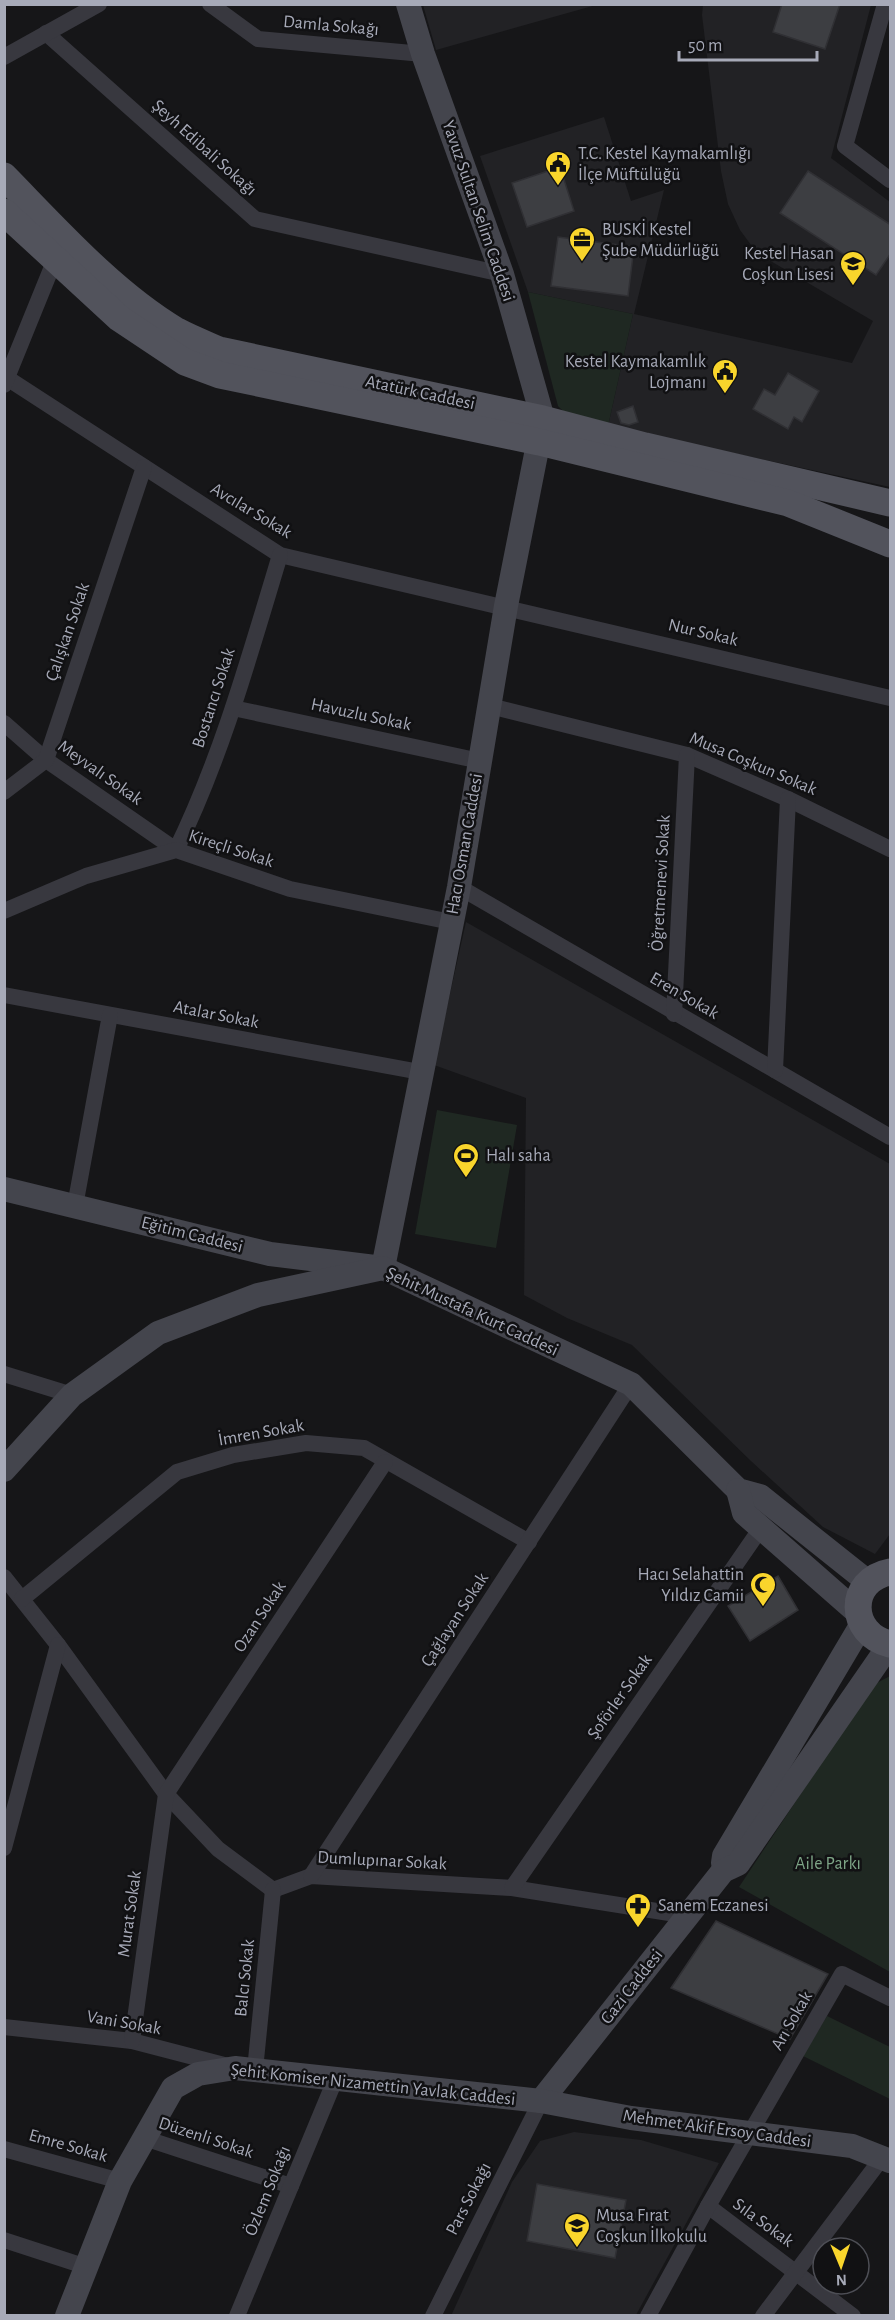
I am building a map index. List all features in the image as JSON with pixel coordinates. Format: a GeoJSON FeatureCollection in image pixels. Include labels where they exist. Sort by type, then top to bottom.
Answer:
{"type":"FeatureCollection","features":[{"type":"Feature","properties":{"kind":"main road","name":"Yavuz Sultan Selim Caddesi"},"geometry":{"type":"LineString","coordinates":[[408,4],[423,54],[502,274],[541,431]]}},
{"type":"Feature","properties":{"kind":"main road","name":"Atatürk Caddesi"},"geometry":{"type":"LineString","coordinates":[[4,176],[60,248]]}},
{"type":"Feature","properties":{"kind":"main road","name":"Atatürk Caddesi"},"geometry":{"type":"LineString","coordinates":[[4,212],[60,248],[177,331],[219,350],[642,456],[891,503]]}},
{"type":"Feature","properties":{"kind":"main road","name":"Hacı Osman Caddesi"},"geometry":{"type":"LineString","coordinates":[[383,1268],[420,1072],[459,887],[506,606],[541,431]]}},
{"type":"Feature","properties":{"kind":"main road","name":"Atatürk Caddesi"},"geometry":{"type":"LineString","coordinates":[[642,456],[788,503],[891,544]]}},
{"type":"Feature","properties":{"kind":"main road","name":"Eğitim Caddesi"},"geometry":{"type":"LineString","coordinates":[[4,1189],[270,1254],[383,1268]]}},
{"type":"Feature","properties":{"kind":"main road","name":"Şehit Mustafa Kurt Caddesi"},"geometry":{"type":"LineString","coordinates":[[4,1470],[72,1395],[158,1333],[258,1295],[383,1268],[631,1384],[738,1490],[760,1496],[885,1574]]}},
{"type":"Feature","properties":{"kind":"main road","name":"Şehit Mustafa Kurt Caddesi"},"geometry":{"type":"LineString","coordinates":[[738,1490],[744,1513],[860,1619]]}},
{"type":"Feature","properties":{"kind":"main road"},"geometry":{"type":"LineString","coordinates":[[885,1574],[861,1591],[860,1619],[869,1634],[890,1644]]}},
{"type":"Feature","properties":{"kind":"main road","name":"Gazi Caddesi"},"geometry":{"type":"LineString","coordinates":[[723,1871],[724,1856],[860,1619]]}},
{"type":"Feature","properties":{"kind":"main road","name":"Gazi Caddesi"},"geometry":{"type":"LineString","coordinates":[[541,2102],[723,1871],[738,1864],[890,1644]]}},
{"type":"Feature","properties":{"kind":"main road","name":"Şehit Komiser Nizamettin Yavlak Caddesi"},"geometry":{"type":"LineString","coordinates":[[67,2316],[120,2181],[173,2088],[198,2074],[245,2069],[541,2102]]}},
{"type":"Feature","properties":{"kind":"main road","name":"Mehmet Akif Ersoy Caddesi"},"geometry":{"type":"LineString","coordinates":[[541,2102],[631,2118],[852,2146],[886,2160]]}},
{"type":"Feature","properties":{"kind":"street"},"geometry":{"type":"LineString","coordinates":[[4,57],[99,4]]}},
{"type":"Feature","properties":{"kind":"street","name":"Damla Sokağı"},"geometry":{"type":"LineString","coordinates":[[210,4],[258,39],[423,54]]}},
{"type":"Feature","properties":{"kind":"street"},"geometry":{"type":"LineString","coordinates":[[885,4],[845,146],[891,180]]}},
{"type":"Feature","properties":{"kind":"street","name":"Şeyh Edibali Sokağı"},"geometry":{"type":"LineString","coordinates":[[46,33],[255,219],[502,274]]}},
{"type":"Feature","properties":{"kind":"street"},"geometry":{"type":"LineString","coordinates":[[6,382],[60,248]]}},
{"type":"Feature","properties":{"kind":"street","name":"Avcılar Sokak"},"geometry":{"type":"LineString","coordinates":[[6,382],[144,467],[280,555],[506,606]]}},
{"type":"Feature","properties":{"kind":"street","name":"Çalışkan Sokak"},"geometry":{"type":"LineString","coordinates":[[46,760],[144,467]]}},
{"type":"Feature","properties":{"kind":"street","name":"Bostancı Sokak"},"geometry":{"type":"LineString","coordinates":[[176,850],[197,808],[233,708],[280,555]]}},
{"type":"Feature","properties":{"kind":"street","name":"Nur Sokak"},"geometry":{"type":"LineString","coordinates":[[506,606],[891,698]]}},
{"type":"Feature","properties":{"kind":"street","name":"Musa Coşkun Sokak"},"geometry":{"type":"LineString","coordinates":[[490,706],[687,755],[788,799],[891,849]]}},
{"type":"Feature","properties":{"kind":"street","name":"Havuzlu Sokak"},"geometry":{"type":"LineString","coordinates":[[233,708],[480,761]]}},
{"type":"Feature","properties":{"kind":"street","name":"Meyvalı Sokak"},"geometry":{"type":"LineString","coordinates":[[4,723],[46,760],[176,850]]}},
{"type":"Feature","properties":{"kind":"street","name":"Öğretmenevi Sokak"},"geometry":{"type":"LineString","coordinates":[[674,1014],[687,755]]}},
{"type":"Feature","properties":{"kind":"street"},"geometry":{"type":"LineString","coordinates":[[4,792],[46,760]]}},
{"type":"Feature","properties":{"kind":"street"},"geometry":{"type":"LineString","coordinates":[[775,1070],[788,799]]}},
{"type":"Feature","properties":{"kind":"street","name":"Kireçli Sokak"},"geometry":{"type":"LineString","coordinates":[[4,911],[86,876],[176,850],[290,889],[451,922]]}},
{"type":"Feature","properties":{"kind":"street","name":"Eren Sokak"},"geometry":{"type":"LineString","coordinates":[[459,887],[674,1014],[891,1137]]}},
{"type":"Feature","properties":{"kind":"street","name":"Atalar Sokak"},"geometry":{"type":"LineString","coordinates":[[4,995],[420,1072]]}},
{"type":"Feature","properties":{"kind":"street"},"geometry":{"type":"LineString","coordinates":[[75,1206],[110,1015]]}},
{"type":"Feature","properties":{"kind":"street"},"geometry":{"type":"LineString","coordinates":[[4,1374],[72,1395]]}},
{"type":"Feature","properties":{"kind":"street","name":"Çağlayan Sokak"},"geometry":{"type":"LineString","coordinates":[[311,1876],[631,1384]]}},
{"type":"Feature","properties":{"kind":"street","name":"İmren Sokak"},"geometry":{"type":"LineString","coordinates":[[22,1599],[177,1472],[233,1455],[306,1443],[364,1448],[529,1542]]}},
{"type":"Feature","properties":{"kind":"street","name":"Ozan Sokak"},"geometry":{"type":"LineString","coordinates":[[166,1794],[385,1462]]}},
{"type":"Feature","properties":{"kind":"street","name":"Şoförler Sokak"},"geometry":{"type":"LineString","coordinates":[[512,1888],[761,1528]]}},
{"type":"Feature","properties":{"kind":"street"},"geometry":{"type":"LineString","coordinates":[[4,1577],[58,1645],[166,1794],[218,1849],[273,1890]]}},
{"type":"Feature","properties":{"kind":"street"},"geometry":{"type":"LineString","coordinates":[[4,1848],[58,1645]]}},
{"type":"Feature","properties":{"kind":"street","name":"Murat Sokak"},"geometry":{"type":"LineString","coordinates":[[132,2041],[166,1794]]}},
{"type":"Feature","properties":{"kind":"street","name":"Dumlupınar Sokak"},"geometry":{"type":"LineString","coordinates":[[273,1890],[311,1876],[512,1888],[688,1916]]}},
{"type":"Feature","properties":{"kind":"street","name":"Balcı Sokak"},"geometry":{"type":"LineString","coordinates":[[245,2069],[273,1890]]}},
{"type":"Feature","properties":{"kind":"street","name":"Arı Sokak"},"geometry":{"type":"LineString","coordinates":[[749,2134],[842,1974],[891,1998]]}},
{"type":"Feature","properties":{"kind":"street","name":"Vani Sokak"},"geometry":{"type":"LineString","coordinates":[[4,2027],[132,2041],[245,2069]]}},
{"type":"Feature","properties":{"kind":"street","name":"Özlem Sokağı"},"geometry":{"type":"LineString","coordinates":[[237,2316],[334,2080]]}},
{"type":"Feature","properties":{"kind":"street","name":"Pars Sokağı"},"geometry":{"type":"LineString","coordinates":[[433,2316],[541,2102]]}},
{"type":"Feature","properties":{"kind":"street"},"geometry":{"type":"LineString","coordinates":[[648,2316],[749,2134]]}},
{"type":"Feature","properties":{"kind":"street","name":"Düzenli Sokak"},"geometry":{"type":"LineString","coordinates":[[144,2138],[291,2186]]}},
{"type":"Feature","properties":{"kind":"street","name":"Emre Sokak"},"geometry":{"type":"LineString","coordinates":[[4,2149],[120,2181]]}},
{"type":"Feature","properties":{"kind":"street"},"geometry":{"type":"LineString","coordinates":[[763,2316],[795,2271],[886,2160]]}},
{"type":"Feature","properties":{"kind":"street","name":"Sıla Sokak"},"geometry":{"type":"LineString","coordinates":[[708,2206],[853,2316]]}},
{"type":"Feature","properties":{"kind":"street"},"geometry":{"type":"LineString","coordinates":[[4,2240],[87,2267]]}},
{"type":"Feature","properties":{"kind":"shaded area"},"geometry":{"type":"Polygon","coordinates":[[[423,4],[596,5],[436,50],[423,4]]]}},
{"type":"Feature","properties":{"kind":"shaded area"},"geometry":{"type":"Polygon","coordinates":[[[703,5],[871,5],[831,158],[890,202],[890,487],[608,426],[633,314],[528,292],[480,156],[604,117],[631,201],[664,190],[634,314],[852,363],[873,321],[757,253],[740,230],[728,204],[721,171],[702,15],[703,5]]]}},
{"type":"Feature","properties":{"kind":"shaded area"},"geometry":{"type":"Polygon","coordinates":[[[466,922],[890,1164],[890,1534],[875,1554],[823,1527],[751,1461],[632,1345],[567,1318],[524,1295],[526,1098],[434,1065],[466,922]]]}},
{"type":"Feature","properties":{"kind":"shaded area","name":"Musa Fırat Coşkun İlkokulu"},"geometry":{"type":"Polygon","coordinates":[[[574,2132],[641,2140],[719,2163],[636,2315],[451,2316],[512,2182],[540,2141],[574,2132]]]}},
{"type":"Feature","properties":{"kind":"green space"},"geometry":{"type":"Polygon","coordinates":[[[528,292],[633,314],[608,426],[566,414],[558,406],[528,292]]]}},
{"type":"Feature","properties":{"kind":"green space","name":"Halı saha"},"geometry":{"type":"Polygon","coordinates":[[[437,1110],[517,1125],[496,1248],[415,1234],[437,1110]]]}},
{"type":"Feature","properties":{"kind":"green space","name":"Aile Parkı"},"geometry":{"type":"Polygon","coordinates":[[[890,1676],[890,1972],[739,1887],[873,1685],[890,1676]]]}},
{"type":"Feature","properties":{"kind":"green space"},"geometry":{"type":"Polygon","coordinates":[[[827,2016],[890,2047],[890,2099],[803,2056],[827,2016]]]}},
{"type":"Feature","properties":{"kind":"building"},"geometry":{"type":"Polygon","coordinates":[[[782,4],[840,4],[825,49],[773,32],[782,4]]]}},
{"type":"Feature","properties":{"kind":"building","name":"T.C. Kestel Kaymakamlığı İlçe Müftülüğü"},"geometry":{"type":"Polygon","coordinates":[[[560,167],[574,211],[527,227],[512,183],[560,167]]]}},
{"type":"Feature","properties":{"kind":"building"},"geometry":{"type":"Polygon","coordinates":[[[808,171],[891,225],[891,253],[876,275],[780,213],[808,171]]]}},
{"type":"Feature","properties":{"kind":"building","name":"BUSKİ Kestel Şube Müdürlüğü"},"geometry":{"type":"Polygon","coordinates":[[[558,237],[634,247],[628,296],[551,286],[558,237]]]}},
{"type":"Feature","properties":{"kind":"building","name":"Kestel Kaymakamlık Lojmanı"},"geometry":{"type":"Polygon","coordinates":[[[788,373],[819,391],[802,422],[794,417],[788,429],[753,409],[764,389],[775,395],[788,373]]]}},
{"type":"Feature","properties":{"kind":"building"},"geometry":{"type":"Polygon","coordinates":[[[633,406],[638,422],[629,425],[621,423],[617,412],[633,406]]]}},
{"type":"Feature","properties":{"kind":"building","name":"Hacı Selahattin Yıldız Camii"},"geometry":{"type":"Polygon","coordinates":[[[778,1576],[798,1610],[750,1641],[728,1606],[778,1576]]]}},
{"type":"Feature","properties":{"kind":"building"},"geometry":{"type":"Polygon","coordinates":[[[716,1921],[828,1974],[790,2039],[671,1988],[716,1921]]]}},
{"type":"Feature","properties":{"kind":"building"},"geometry":{"type":"Polygon","coordinates":[[[537,2184],[626,2200],[615,2258],[527,2241],[537,2184]]]}},
{"type":"Feature","properties":{"kind":"place","name":"T.C. Kestel Kaymakamlığı İlçe Müftülüğü"},"geometry":{"type":"Point","coordinates":[558,187]}},
{"type":"Feature","properties":{"kind":"place","name":"BUSKİ Kestel Şube Müdürlüğü"},"geometry":{"type":"Point","coordinates":[582,263]}},
{"type":"Feature","properties":{"kind":"place","name":"Kestel Hasan Coşkun Lisesi"},"geometry":{"type":"Point","coordinates":[853,287]}},
{"type":"Feature","properties":{"kind":"place","name":"Kestel Kaymakamlık Lojmanı"},"geometry":{"type":"Point","coordinates":[725,395]}},
{"type":"Feature","properties":{"kind":"place","name":"Halı saha"},"geometry":{"type":"Point","coordinates":[466,1179]}},
{"type":"Feature","properties":{"kind":"place","name":"Hacı Selahattin Yıldız Camii"},"geometry":{"type":"Point","coordinates":[763,1608]}},
{"type":"Feature","properties":{"kind":"place","name":"Sanem Eczanesi"},"geometry":{"type":"Point","coordinates":[638,1929]}},
{"type":"Feature","properties":{"kind":"place","name":"Musa Fırat Coşkun İlkokulu"},"geometry":{"type":"Point","coordinates":[577,2249]}}]}
